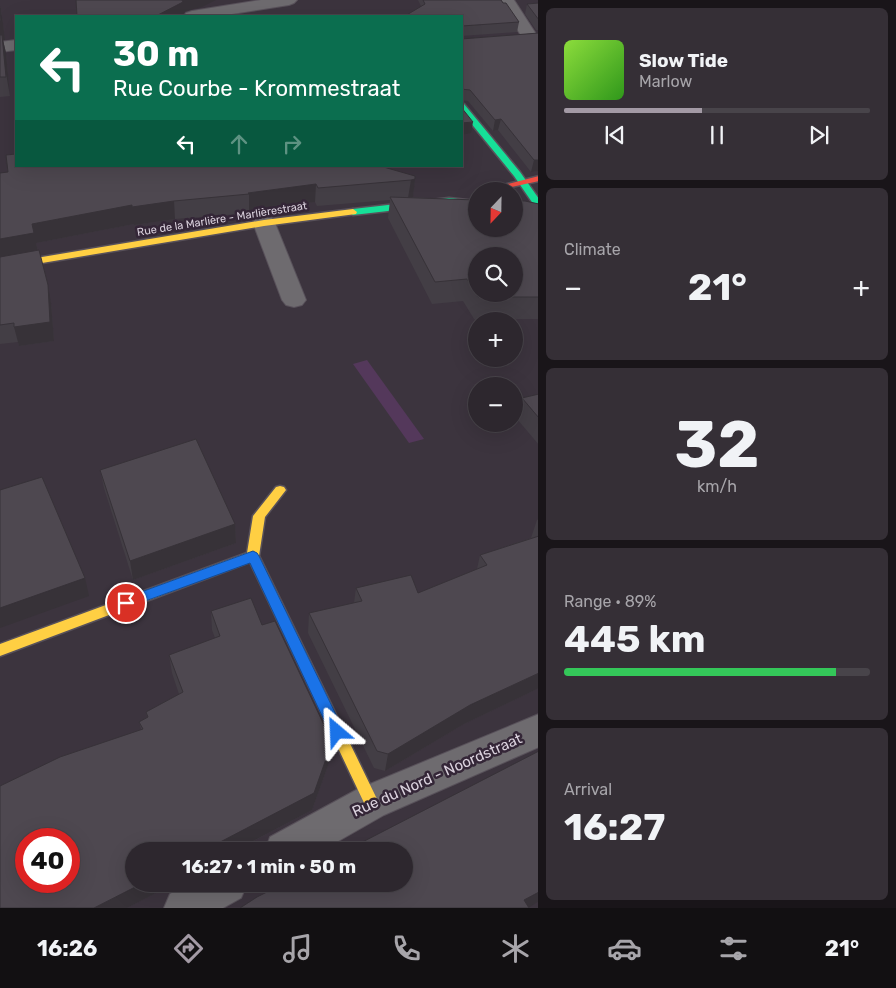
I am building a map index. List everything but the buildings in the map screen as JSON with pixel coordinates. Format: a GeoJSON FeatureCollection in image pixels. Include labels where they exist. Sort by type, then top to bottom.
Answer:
{"type":"FeatureCollection","features":[{"type":"Feature","properties":{"kind":"street"},"geometry":{"type":"LineString","coordinates":[[249,0],[291,7]]}},
{"type":"Feature","properties":{"kind":"street"},"geometry":{"type":"LineString","coordinates":[[198,15],[265,4]]}},
{"type":"Feature","properties":{"kind":"street"},"geometry":{"type":"LineString","coordinates":[[508,4],[529,7]]}},
{"type":"Feature","properties":{"kind":"street"},"geometry":{"type":"LineString","coordinates":[[508,4],[534,37]]}},
{"type":"Feature","properties":{"kind":"street"},"geometry":{"type":"LineString","coordinates":[[512,39],[534,37]]}},
{"type":"Feature","properties":{"kind":"street"},"geometry":{"type":"LineString","coordinates":[[0,47],[15,45]]}},
{"type":"Feature","properties":{"kind":"street"},"geometry":{"type":"LineString","coordinates":[[463,108],[522,181],[538,207]]}},
{"type":"Feature","properties":{"kind":"street"},"geometry":{"type":"LineString","coordinates":[[518,182],[538,178]]}},
{"type":"Feature","properties":{"kind":"street","name":"Rue de la Marlière - Marlièrestraat"},"geometry":{"type":"LineString","coordinates":[[0,267],[264,223],[449,201],[468,195]]}},
{"type":"Feature","properties":{"kind":"street","name":"Rue de la Marlière - Marlièrestraat"},"geometry":{"type":"LineString","coordinates":[[449,201],[468,202]]}},
{"type":"Feature","properties":{"kind":"street"},"geometry":{"type":"LineString","coordinates":[[523,207],[538,207]]}},
{"type":"Feature","properties":{"kind":"street"},"geometry":{"type":"LineString","coordinates":[[264,223],[294,300]]}},
{"type":"Feature","properties":{"kind":"street"},"geometry":{"type":"LineString","coordinates":[[280,490],[259,516],[253,556],[371,802]]}},
{"type":"Feature","properties":{"kind":"street"},"geometry":{"type":"LineString","coordinates":[[0,650],[253,556]]}},
{"type":"Feature","properties":{"kind":"street","name":"Rue du Nord - Noordstraat"},"geometry":{"type":"LineString","coordinates":[[300,842],[371,802],[538,730]]}},
{"type":"Feature","properties":{"kind":"street"},"geometry":{"type":"LineString","coordinates":[[184,908],[213,892]]}},
{"type":"Feature","properties":{"kind":"shaded area"},"geometry":{"type":"Polygon","coordinates":[[[367,360],[424,439],[409,443],[353,364],[367,360]]]}},
{"type":"Feature","properties":{"kind":"traffic: fast"},"geometry":{"type":"LineString","coordinates":[[463,108],[517,174],[538,205]]}},
{"type":"Feature","properties":{"kind":"traffic: fast"},"geometry":{"type":"LineString","coordinates":[[353,212],[449,201],[468,202]]}},
{"type":"Feature","properties":{"kind":"traffic: slow"},"geometry":{"type":"LineString","coordinates":[[0,267],[264,223],[353,212]]}},
{"type":"Feature","properties":{"kind":"traffic: slow"},"geometry":{"type":"LineString","coordinates":[[280,490],[259,516],[253,556],[371,802]]}},
{"type":"Feature","properties":{"kind":"traffic: slow"},"geometry":{"type":"LineString","coordinates":[[0,650],[253,556]]}},
{"type":"Feature","properties":{"kind":"traffic: jam"},"geometry":{"type":"LineString","coordinates":[[522,182],[538,178]]}},
{"type":"Feature","properties":{"kind":"route"},"geometry":{"type":"LineString","coordinates":[[126,603],[253,556],[337,732]]}}]}
